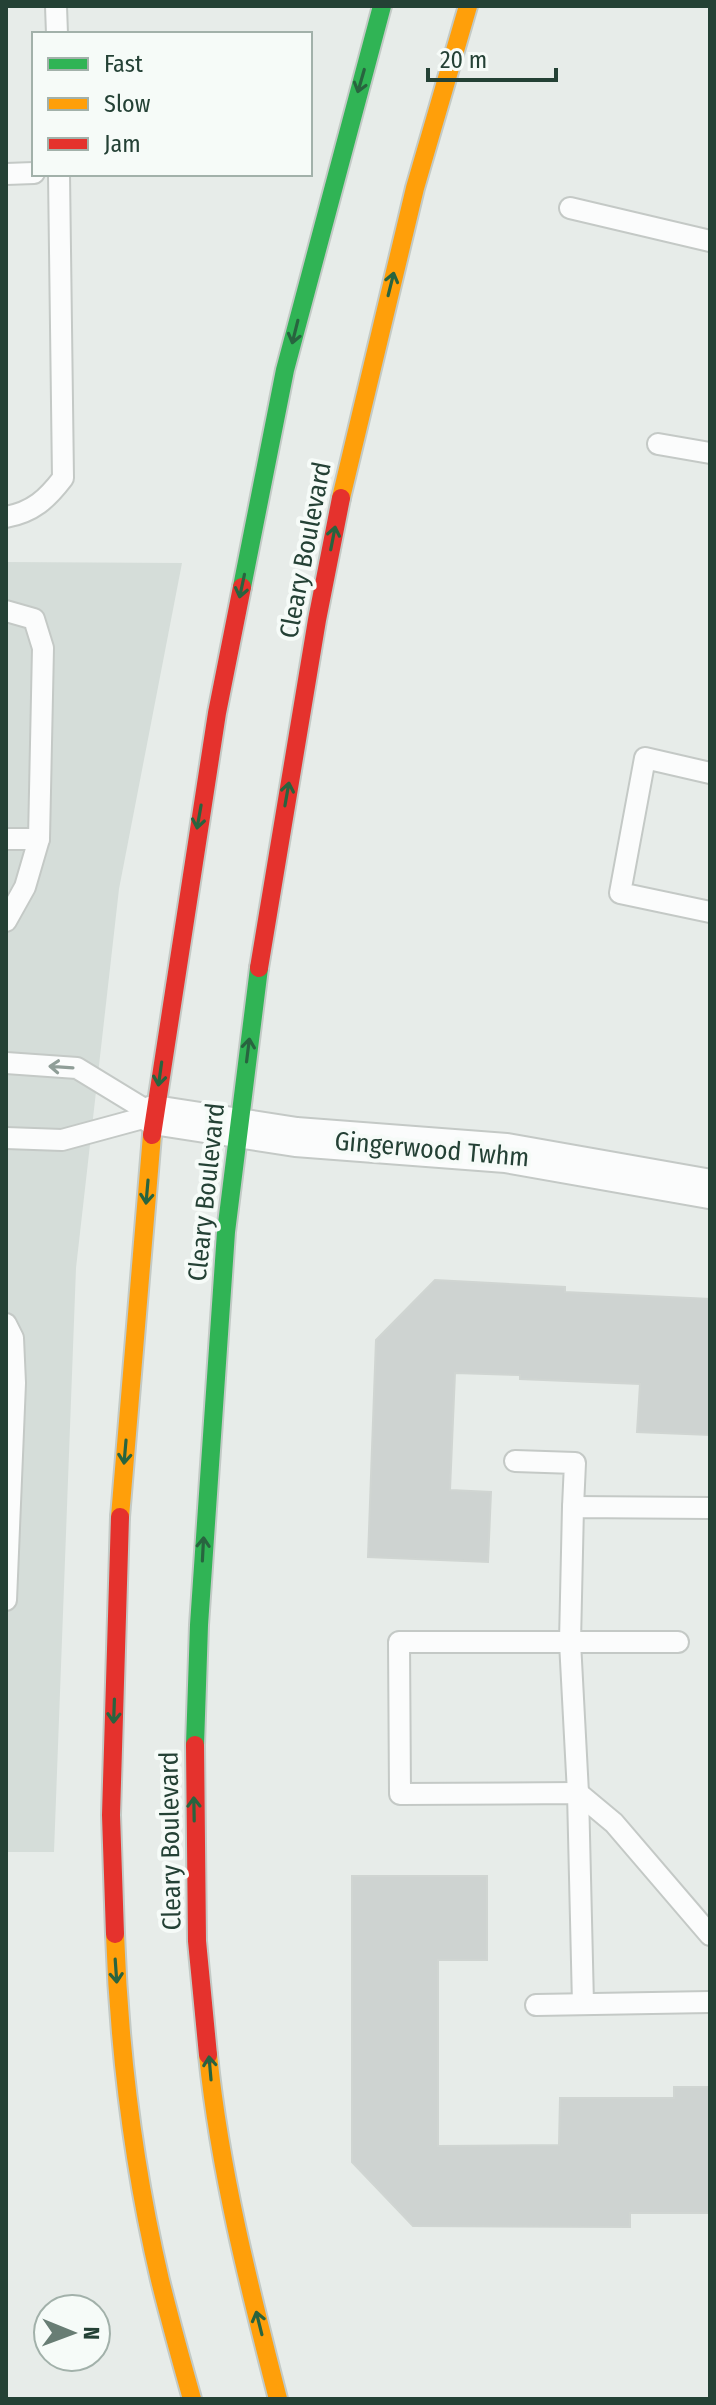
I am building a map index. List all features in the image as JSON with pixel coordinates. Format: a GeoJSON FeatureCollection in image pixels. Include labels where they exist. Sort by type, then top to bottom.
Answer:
{"type":"FeatureCollection","features":[{"type":"Feature","properties":{"kind":"street","name":"Cleary Boulevard"},"geometry":{"type":"LineString","coordinates":[[192,2399],[160,2279],[132,2125],[116,1970],[111,1815],[121,1498],[154,1115],[219,699],[285,370],[382,6]]}},
{"type":"Feature","properties":{"kind":"street","name":"Cleary Boulevard"},"geometry":{"type":"LineString","coordinates":[[278,2399],[239,2247],[212,2093],[197,1941],[194,1782],[199,1625],[221,1295],[238,1128],[265,922],[317,620],[346,474],[415,188],[468,6]]}},
{"type":"Feature","properties":{"kind":"street","name":"Gingerwood Twhm"},"geometry":{"type":"LineString","coordinates":[[154,1115],[296,1137],[506,1153],[710,1189]]}},
{"type":"Feature","properties":{"kind":"lane"},"geometry":{"type":"LineString","coordinates":[[56,6],[57,32]]}},
{"type":"Feature","properties":{"kind":"lane"},"geometry":{"type":"LineString","coordinates":[[6,174],[32,173]]}},
{"type":"Feature","properties":{"kind":"lane"},"geometry":{"type":"LineString","coordinates":[[6,517],[22,514],[46,500],[63,478],[59,176]]}},
{"type":"Feature","properties":{"kind":"lane"},"geometry":{"type":"LineString","coordinates":[[570,208],[710,241]]}},
{"type":"Feature","properties":{"kind":"lane"},"geometry":{"type":"LineString","coordinates":[[658,444],[710,453]]}},
{"type":"Feature","properties":{"kind":"lane"},"geometry":{"type":"LineString","coordinates":[[6,611],[34,619],[43,648],[39,839],[25,887],[6,921]]}},
{"type":"Feature","properties":{"kind":"lane"},"geometry":{"type":"LineString","coordinates":[[710,773],[645,758],[620,893],[710,912]]}},
{"type":"Feature","properties":{"kind":"lane"},"geometry":{"type":"LineString","coordinates":[[6,839],[39,839]]}},
{"type":"Feature","properties":{"kind":"lane"},"geometry":{"type":"LineString","coordinates":[[6,1063],[77,1068],[154,1115]]}},
{"type":"Feature","properties":{"kind":"lane"},"geometry":{"type":"LineString","coordinates":[[6,1138],[62,1140],[154,1115]]}},
{"type":"Feature","properties":{"kind":"lane"},"geometry":{"type":"LineString","coordinates":[[6,1324],[13,1338],[15,1383],[9,1447],[6,1600]]}},
{"type":"Feature","properties":{"kind":"lane"},"geometry":{"type":"LineString","coordinates":[[515,1461],[575,1463],[570,1642],[578,1793],[583,2004]]}},
{"type":"Feature","properties":{"kind":"lane"},"geometry":{"type":"LineString","coordinates":[[573,1507],[710,1508]]}},
{"type":"Feature","properties":{"kind":"lane"},"geometry":{"type":"LineString","coordinates":[[678,1642],[399,1642],[400,1794],[578,1793],[614,1823],[710,1935]]}},
{"type":"Feature","properties":{"kind":"lane"},"geometry":{"type":"LineString","coordinates":[[536,2005],[710,2002]]}},
{"type":"Feature","properties":{"kind":"shaded area"},"geometry":{"type":"Polygon","coordinates":[[[6,562],[182,563],[119,889],[76,1268],[54,1852],[6,1852],[6,562]]]}},
{"type":"Feature","properties":{"kind":"building"},"geometry":{"type":"Polygon","coordinates":[[[435,1280],[565,1287],[565,1292],[710,1299],[710,1435],[637,1432],[640,1384],[455,1373],[450,1490],[491,1492],[488,1562],[368,1557],[376,1340],[435,1280]]]}},
{"type":"Feature","properties":{"kind":"building"},"geometry":{"type":"Polygon","coordinates":[[[352,1876],[487,1876],[487,1960],[438,1960],[438,2146],[559,2145],[560,2098],[674,2098],[674,2087],[710,2087],[710,2213],[630,2213],[630,2227],[413,2226],[352,2162],[352,1876]]]}},
{"type":"Feature","properties":{"kind":"traffic: fast"},"geometry":{"type":"LineString","coordinates":[[242,587],[285,370],[382,6]]}},
{"type":"Feature","properties":{"kind":"traffic: fast"},"geometry":{"type":"LineString","coordinates":[[195,1745],[199,1625],[226,1232],[259,968]]}},
{"type":"Feature","properties":{"kind":"traffic: slow"},"geometry":{"type":"LineString","coordinates":[[341,498],[415,188],[468,6]]}},
{"type":"Feature","properties":{"kind":"traffic: slow"},"geometry":{"type":"LineString","coordinates":[[120,1517],[152,1135]]}},
{"type":"Feature","properties":{"kind":"traffic: slow"},"geometry":{"type":"LineString","coordinates":[[115,1934],[120,2021],[135,2152],[160,2280],[192,2399]]}},
{"type":"Feature","properties":{"kind":"traffic: slow"},"geometry":{"type":"LineString","coordinates":[[208,2055],[228,2185],[278,2399]]}},
{"type":"Feature","properties":{"kind":"traffic: jam"},"geometry":{"type":"LineString","coordinates":[[259,968],[317,620],[341,498]]}},
{"type":"Feature","properties":{"kind":"traffic: jam"},"geometry":{"type":"LineString","coordinates":[[152,1135],[217,713],[242,587]]}},
{"type":"Feature","properties":{"kind":"traffic: jam"},"geometry":{"type":"LineString","coordinates":[[115,1934],[111,1815],[120,1517]]}},
{"type":"Feature","properties":{"kind":"traffic: jam"},"geometry":{"type":"LineString","coordinates":[[195,1745],[197,1941],[208,2055]]}}]}
